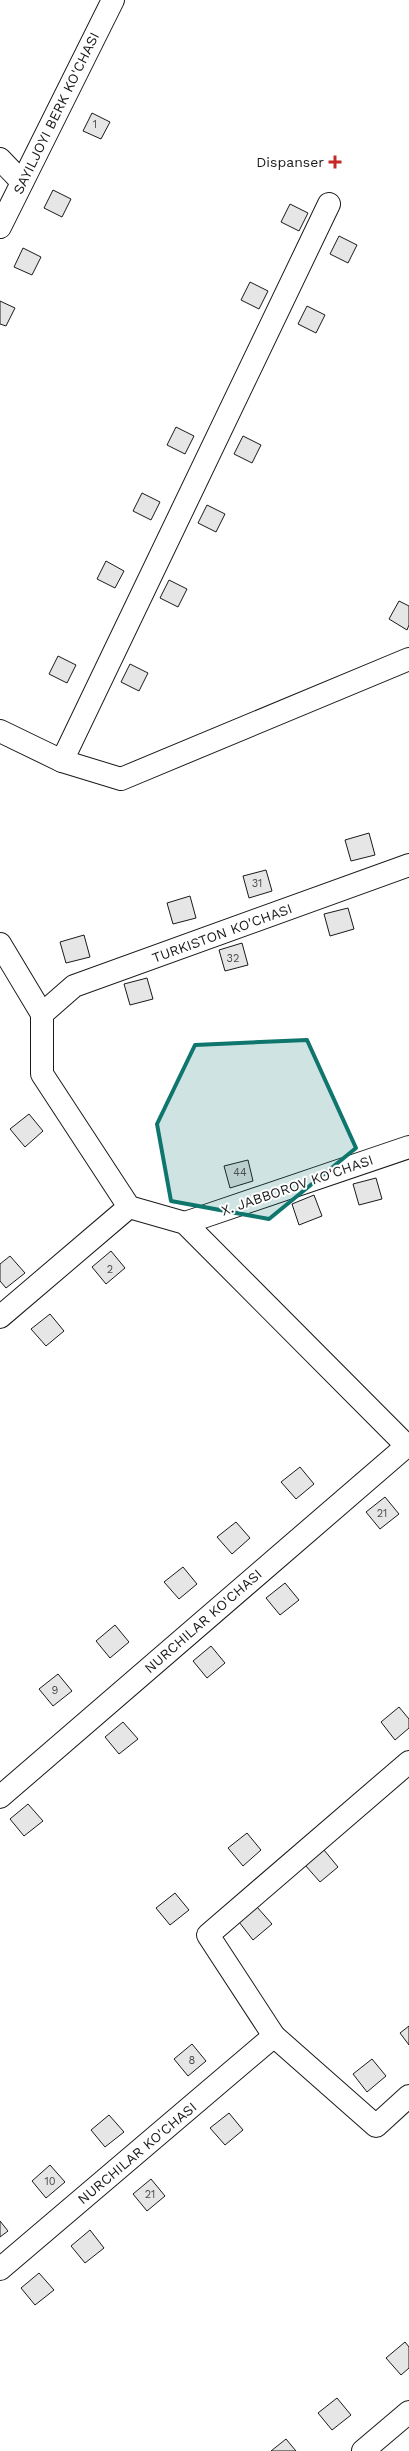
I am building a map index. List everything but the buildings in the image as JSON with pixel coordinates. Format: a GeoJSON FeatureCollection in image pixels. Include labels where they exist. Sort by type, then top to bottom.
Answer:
{"type":"FeatureCollection","features":[{"type":"Feature","properties":{"kind":"street","name":"SAYILJOYI BERK KO'CHASI"},"geometry":{"type":"LineString","coordinates":[[0,227],[113,0]]}},
{"type":"Feature","properties":{"kind":"street"},"geometry":{"type":"LineString","coordinates":[[0,159],[22,182]]}},
{"type":"Feature","properties":{"kind":"street"},"geometry":{"type":"LineString","coordinates":[[62,761],[329,204]]}},
{"type":"Feature","properties":{"kind":"street"},"geometry":{"type":"LineString","coordinates":[[2,736],[62,761],[121,779],[409,659]]}},
{"type":"Feature","properties":{"kind":"street","name":"TURKISTON KO'CHASI"},"geometry":{"type":"LineString","coordinates":[[42,1014],[74,986],[409,866]]}},
{"type":"Feature","properties":{"kind":"street"},"geometry":{"type":"LineString","coordinates":[[0,944],[42,1014],[42,1074],[129,1207],[185,1224],[407,1444]]}},
{"type":"Feature","properties":{"kind":"street","name":"X. JABBOROV KO'CHASI"},"geometry":{"type":"LineString","coordinates":[[185,1224],[409,1147]]}},
{"type":"Feature","properties":{"kind":"street"},"geometry":{"type":"LineString","coordinates":[[0,1317],[129,1207]]}},
{"type":"Feature","properties":{"kind":"street","name":"NURCHILAR KO'CHASI"},"geometry":{"type":"LineString","coordinates":[[0,1796],[407,1444]]}},
{"type":"Feature","properties":{"kind":"street"},"geometry":{"type":"LineString","coordinates":[[409,1762],[208,1935],[274,2036],[376,2126],[409,2096]]}},
{"type":"Feature","properties":{"kind":"street","name":"NURCHILAR KO'CHASI"},"geometry":{"type":"LineString","coordinates":[[0,2269],[274,2036]]}},
{"type":"Feature","properties":{"kind":"street"},"geometry":{"type":"LineString","coordinates":[[363,2451],[409,2412]]}},
{"type":"Feature","properties":{"kind":"highlighted area"},"geometry":{"type":"Polygon","coordinates":[[[307,1040],[356,1148],[269,1219],[171,1201],[157,1124],[195,1045],[307,1040]]]}},
{"type":"Feature","properties":{"kind":"place","name":"Dispanser"},"geometry":{"type":"Point","coordinates":[335,162]}}]}
